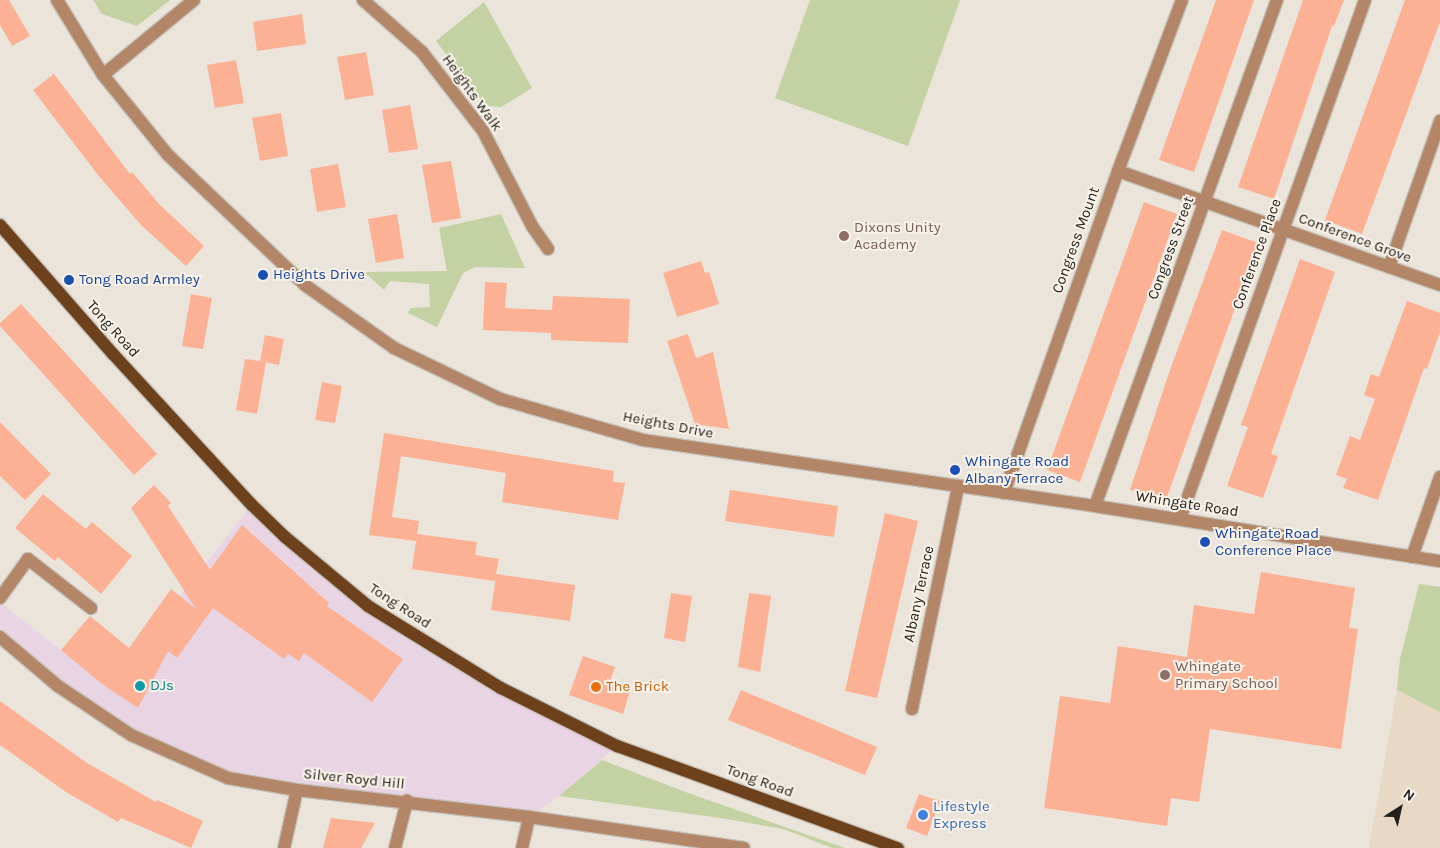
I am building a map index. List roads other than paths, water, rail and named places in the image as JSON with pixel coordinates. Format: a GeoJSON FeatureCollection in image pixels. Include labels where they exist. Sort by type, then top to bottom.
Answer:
{"type":"FeatureCollection","features":[{"type":"Feature","properties":{"kind":"main road","name":"Tong Road"},"geometry":{"type":"LineString","coordinates":[[0,225],[113,354],[252,505],[285,537],[368,606],[501,688],[617,746],[898,848]]}},
{"type":"Feature","properties":{"kind":"street","name":"Heights Drive"},"geometry":{"type":"LineString","coordinates":[[57,0],[103,75],[168,155],[305,285],[394,348],[492,395],[643,440],[958,486]]}},
{"type":"Feature","properties":{"kind":"street"},"geometry":{"type":"LineString","coordinates":[[103,75],[194,0]]}},
{"type":"Feature","properties":{"kind":"street","name":"Heights Walk"},"geometry":{"type":"LineString","coordinates":[[363,0],[422,52],[483,131],[532,226],[548,249]]}},
{"type":"Feature","properties":{"kind":"street","name":"Congress Mount"},"geometry":{"type":"LineString","coordinates":[[1004,493],[1118,171],[1182,0]]}},
{"type":"Feature","properties":{"kind":"street","name":"Congress Street"},"geometry":{"type":"LineString","coordinates":[[1095,506],[1277,0]]}},
{"type":"Feature","properties":{"kind":"street","name":"Conference Place"},"geometry":{"type":"LineString","coordinates":[[1180,519],[1365,0]]}},
{"type":"Feature","properties":{"kind":"street"},"geometry":{"type":"LineString","coordinates":[[1389,267],[1440,121]]}},
{"type":"Feature","properties":{"kind":"street","name":"Conference Grove"},"geometry":{"type":"LineString","coordinates":[[1118,171],[1440,285]]}},
{"type":"Feature","properties":{"kind":"street"},"geometry":{"type":"LineString","coordinates":[[1412,557],[1440,477]]}},
{"type":"Feature","properties":{"kind":"street","name":"Whingate Road"},"geometry":{"type":"LineString","coordinates":[[958,486],[1180,519],[1440,561]]}},
{"type":"Feature","properties":{"kind":"street","name":"Albany Terrace"},"geometry":{"type":"LineString","coordinates":[[912,709],[958,486]]}},
{"type":"Feature","properties":{"kind":"street"},"geometry":{"type":"LineString","coordinates":[[0,598],[28,559],[91,608]]}},
{"type":"Feature","properties":{"kind":"street","name":"Silver Royd Hill"},"geometry":{"type":"LineString","coordinates":[[0,637],[58,686],[131,735],[228,778],[297,790],[406,801],[744,848]]}},
{"type":"Feature","properties":{"kind":"street"},"geometry":{"type":"LineString","coordinates":[[284,848],[297,790]]}},
{"type":"Feature","properties":{"kind":"street"},"geometry":{"type":"LineString","coordinates":[[395,848],[406,801]]}},
{"type":"Feature","properties":{"kind":"street"},"geometry":{"type":"LineString","coordinates":[[522,848],[529,817]]}},
{"type":"Feature","properties":{"kind":"place","name":"Dixons Unity Academy"},"geometry":{"type":"Point","coordinates":[844,236]}},
{"type":"Feature","properties":{"kind":"place","name":"Heights Drive"},"geometry":{"type":"Point","coordinates":[263,275]}},
{"type":"Feature","properties":{"kind":"place","name":"Tong Road Armley"},"geometry":{"type":"Point","coordinates":[69,280]}},
{"type":"Feature","properties":{"kind":"place","name":"Whingate Road Albany Terrace"},"geometry":{"type":"Point","coordinates":[955,470]}},
{"type":"Feature","properties":{"kind":"place","name":"Whingate Road Conference Place"},"geometry":{"type":"Point","coordinates":[1205,542]}},
{"type":"Feature","properties":{"kind":"place","name":"Whingate Primary School"},"geometry":{"type":"Point","coordinates":[1165,675]}},
{"type":"Feature","properties":{"kind":"place","name":"DJs"},"geometry":{"type":"Point","coordinates":[140,686]}},
{"type":"Feature","properties":{"kind":"place","name":"The Brick"},"geometry":{"type":"Point","coordinates":[596,687]}},
{"type":"Feature","properties":{"kind":"place","name":"Lifestyle Express"},"geometry":{"type":"Point","coordinates":[923,815]}}]}
